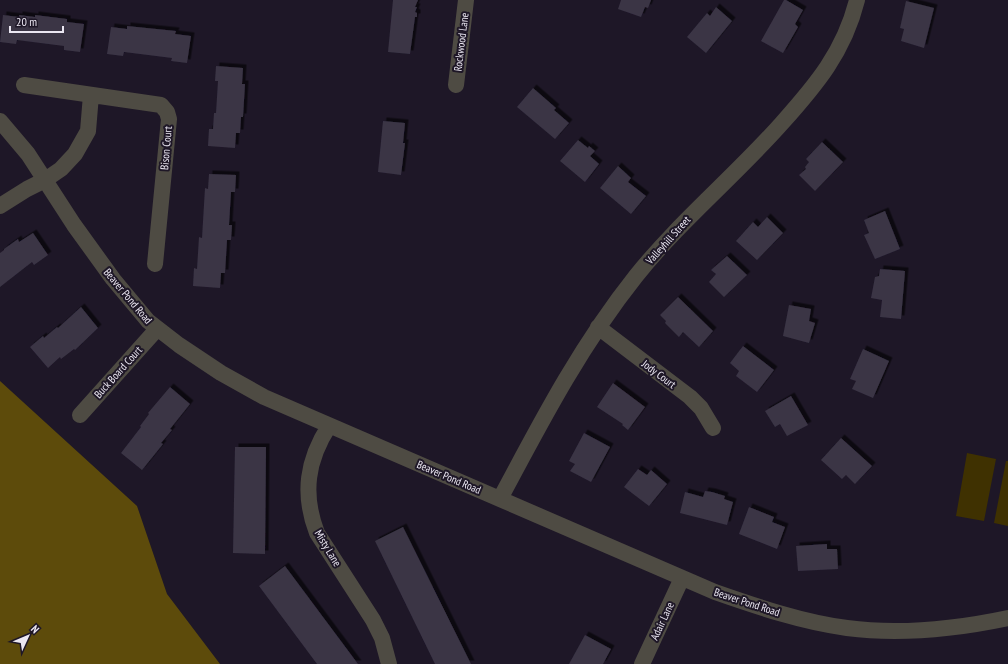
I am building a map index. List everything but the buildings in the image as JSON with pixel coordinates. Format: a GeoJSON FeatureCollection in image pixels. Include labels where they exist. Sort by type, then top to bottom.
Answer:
{"type":"FeatureCollection","features":[{"type":"Feature","properties":{"kind":"street","name":"Rockwood Lane"},"geometry":{"type":"LineString","coordinates":[[456,85],[466,0]]}},
{"type":"Feature","properties":{"kind":"street","name":"Valleyhill Street"},"geometry":{"type":"LineString","coordinates":[[500,499],[543,418],[598,327],[636,276],[676,230],[759,147],[810,91],[828,67],[843,40],[857,0]]}},
{"type":"Feature","properties":{"kind":"street","name":"Bison Court"},"geometry":{"type":"LineString","coordinates":[[24,86],[161,105],[167,112],[169,119],[155,264]]}},
{"type":"Feature","properties":{"kind":"street"},"geometry":{"type":"LineString","coordinates":[[0,206],[61,169],[75,154],[88,131],[91,95]]}},
{"type":"Feature","properties":{"kind":"street","name":"Beaver Pond Road"},"geometry":{"type":"LineString","coordinates":[[0,121],[28,154],[74,225],[114,279],[148,321],[179,345],[221,373],[264,397],[682,578],[762,609],[810,621],[847,628],[879,630],[936,629],[982,624],[1008,618]]}},
{"type":"Feature","properties":{"kind":"street","name":"Jody Court"},"geometry":{"type":"LineString","coordinates":[[598,327],[690,397],[701,408],[713,428]]}},
{"type":"Feature","properties":{"kind":"street","name":"Buck Board Court"},"geometry":{"type":"LineString","coordinates":[[80,415],[157,329]]}},
{"type":"Feature","properties":{"kind":"street","name":"Misty Lane"},"geometry":{"type":"LineString","coordinates":[[329,426],[320,440],[308,475],[308,500],[312,521],[317,533],[373,620],[382,638],[389,664]]}},
{"type":"Feature","properties":{"kind":"street","name":"Adair Lane"},"geometry":{"type":"LineString","coordinates":[[642,664],[682,578]]}},
{"type":"Feature","properties":{"kind":"shaded area"},"geometry":{"type":"Polygon","coordinates":[[[0,381],[137,506],[167,594],[220,664],[0,664],[0,381]]]}},
{"type":"Feature","properties":{"kind":"shaded area"},"geometry":{"type":"Polygon","coordinates":[[[967,453],[996,459],[984,521],[956,516],[967,453]]]}},
{"type":"Feature","properties":{"kind":"shaded area"},"geometry":{"type":"Polygon","coordinates":[[[1006,461],[1008,461],[1008,526],[994,523],[1006,461]]]}}]}
